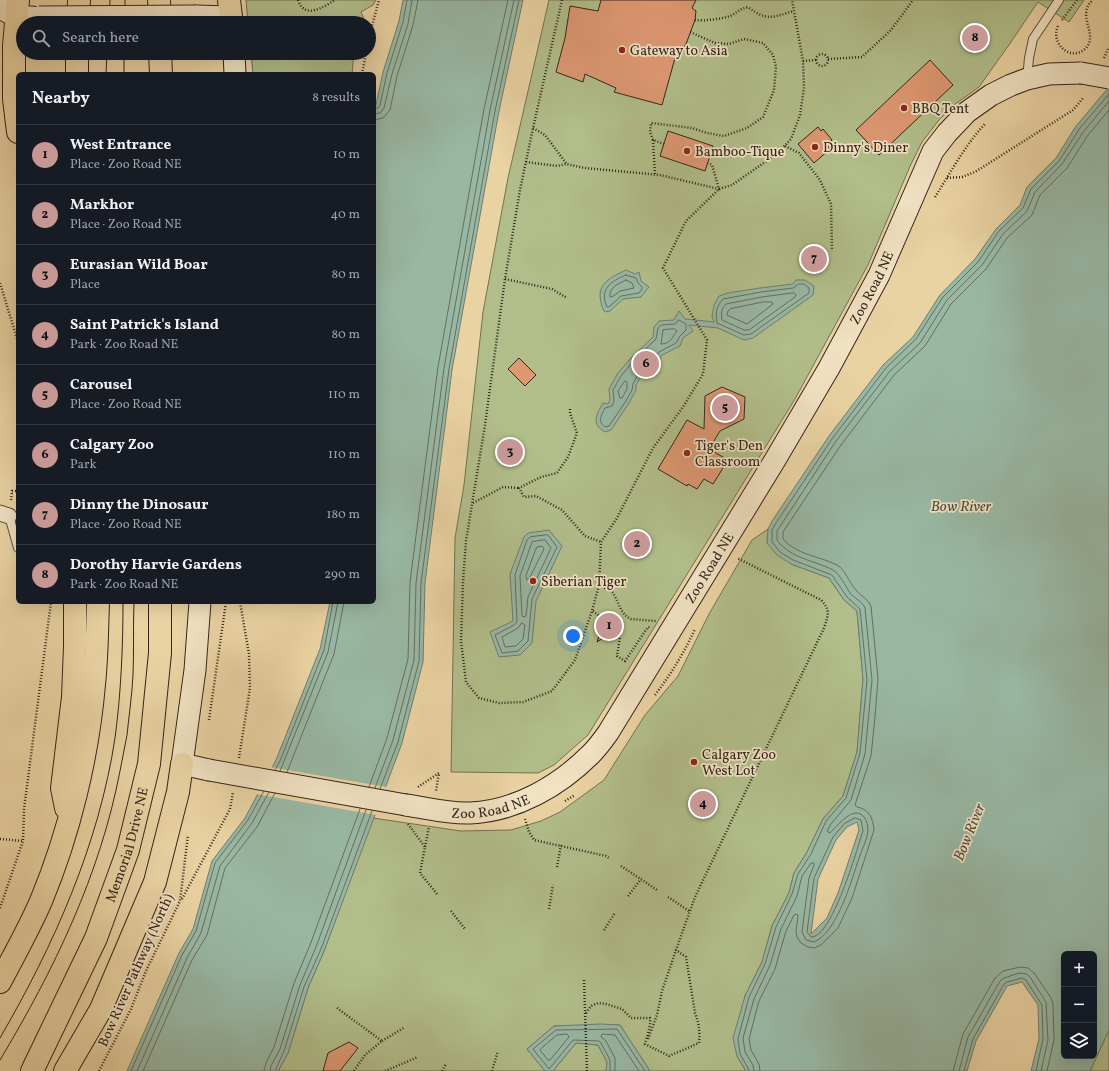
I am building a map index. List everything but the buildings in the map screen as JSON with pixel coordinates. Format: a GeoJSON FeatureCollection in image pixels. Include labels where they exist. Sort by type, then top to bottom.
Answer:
{"type":"FeatureCollection","features":[{"type":"Feature","properties":{"kind":"highway"},"geometry":{"type":"LineString","coordinates":[[78,16],[79,0]]}},
{"type":"Feature","properties":{"kind":"highway"},"geometry":{"type":"LineString","coordinates":[[159,0],[160,16]]}},
{"type":"Feature","properties":{"kind":"highway"},"geometry":{"type":"LineString","coordinates":[[9,13],[14,46],[14,99],[16,116]]}},
{"type":"Feature","properties":{"kind":"highway"},"geometry":{"type":"LineString","coordinates":[[77,60],[77,72]]}},
{"type":"Feature","properties":{"kind":"highway"},"geometry":{"type":"LineString","coordinates":[[160,60],[161,72]]}},
{"type":"Feature","properties":{"kind":"highway"},"geometry":{"type":"LineString","coordinates":[[0,70],[14,99]]}},
{"type":"Feature","properties":{"kind":"highway"},"geometry":{"type":"LineString","coordinates":[[68,822],[62,788],[73,697],[75,604]]}},
{"type":"Feature","properties":{"kind":"highway"},"geometry":{"type":"LineString","coordinates":[[0,982],[41,901],[62,844],[68,822],[84,757],[90,721],[94,683],[98,604]]}},
{"type":"Feature","properties":{"kind":"highway","name":"Memorial Drive NE"},"geometry":{"type":"LineString","coordinates":[[32,1071],[96,938],[128,850],[149,764],[160,653],[160,604]]}},
{"type":"Feature","properties":{"kind":"highway"},"geometry":{"type":"LineString","coordinates":[[65,1071],[101,1009],[155,882],[178,792],[182,764]]}},
{"type":"Feature","properties":{"kind":"street"},"geometry":{"type":"LineString","coordinates":[[9,13],[32,16]]}},
{"type":"Feature","properties":{"kind":"street"},"geometry":{"type":"LineString","coordinates":[[196,16],[230,13]]}},
{"type":"Feature","properties":{"kind":"street"},"geometry":{"type":"LineString","coordinates":[[234,60],[235,72]]}},
{"type":"Feature","properties":{"kind":"street","name":"Zoo Road NE"},"geometry":{"type":"LineString","coordinates":[[182,764],[450,812],[469,813],[509,806],[546,789],[562,779],[591,754],[608,733],[775,460],[829,368],[879,275],[933,151],[947,133],[967,112],[991,95],[1012,85],[1027,79],[1049,74],[1081,73],[1106,69]]}},
{"type":"Feature","properties":{"kind":"street"},"geometry":{"type":"LineString","coordinates":[[182,764],[195,670],[200,604]]}},
{"type":"Feature","properties":{"kind":"lane"},"geometry":{"type":"LineString","coordinates":[[1027,79],[1033,39],[1059,0]]}},
{"type":"Feature","properties":{"kind":"lane"},"geometry":{"type":"LineString","coordinates":[[5,514],[16,543]]}},
{"type":"Feature","properties":{"kind":"path"},"geometry":{"type":"LineString","coordinates":[[298,0],[299,4],[304,10],[312,11],[318,10],[335,0]]}},
{"type":"Feature","properties":{"kind":"path"},"geometry":{"type":"LineString","coordinates":[[375,16],[380,0]]}},
{"type":"Feature","properties":{"kind":"path"},"geometry":{"type":"LineString","coordinates":[[562,0],[526,162],[505,279],[485,425],[466,541],[461,641],[466,682],[479,698],[499,703],[523,702],[552,690],[575,660],[592,611],[599,585],[601,542],[617,518],[652,448],[683,407],[703,374],[707,340],[663,268],[686,221],[719,189]]}},
{"type":"Feature","properties":{"kind":"path"},"geometry":{"type":"LineString","coordinates":[[526,162],[557,166],[566,164],[585,168],[655,175],[719,189],[732,186],[778,153],[785,146],[791,139],[800,115],[804,88],[803,62],[792,0]]}},
{"type":"Feature","properties":{"kind":"path"},"geometry":{"type":"LineString","coordinates":[[828,59],[862,57],[891,30],[913,0]]}},
{"type":"Feature","properties":{"kind":"path"},"geometry":{"type":"LineString","coordinates":[[1077,0],[1056,30],[1058,45],[1066,51],[1072,53],[1079,52],[1089,43],[1090,36],[1086,11],[1088,4],[1093,0]]}},
{"type":"Feature","properties":{"kind":"path"},"geometry":{"type":"LineString","coordinates":[[695,20],[702,21],[730,16],[741,8],[748,7],[758,14],[766,17],[794,11]]}},
{"type":"Feature","properties":{"kind":"path"},"geometry":{"type":"LineString","coordinates":[[655,175],[650,132],[651,123],[692,128],[707,133],[724,136],[747,128],[763,117],[774,90],[776,68],[773,55],[764,42],[744,39],[729,44],[715,43],[690,32]]}},
{"type":"Feature","properties":{"kind":"path"},"geometry":{"type":"LineString","coordinates":[[1106,69],[1109,47]]}},
{"type":"Feature","properties":{"kind":"path"},"geometry":{"type":"LineString","coordinates":[[816,60],[817,56],[820,54],[826,55],[828,59]]}},
{"type":"Feature","properties":{"kind":"path"},"geometry":{"type":"LineString","coordinates":[[816,60],[817,64],[822,66],[827,63],[828,59]]}},
{"type":"Feature","properties":{"kind":"path"},"geometry":{"type":"LineString","coordinates":[[362,72],[365,60]]}},
{"type":"Feature","properties":{"kind":"path"},"geometry":{"type":"LineString","coordinates":[[803,62],[816,60]]}},
{"type":"Feature","properties":{"kind":"path"},"geometry":{"type":"LineString","coordinates":[[947,178],[962,177],[975,172],[1073,110],[1084,97]]}},
{"type":"Feature","properties":{"kind":"path"},"geometry":{"type":"LineString","coordinates":[[533,128],[545,135],[566,164]]}},
{"type":"Feature","properties":{"kind":"path"},"geometry":{"type":"LineString","coordinates":[[652,140],[664,144]]}},
{"type":"Feature","properties":{"kind":"path"},"geometry":{"type":"LineString","coordinates":[[785,146],[799,153],[820,180],[826,192],[831,204],[832,251]]}},
{"type":"Feature","properties":{"kind":"path"},"geometry":{"type":"LineString","coordinates":[[708,163],[712,165],[719,189]]}},
{"type":"Feature","properties":{"kind":"path"},"geometry":{"type":"LineString","coordinates":[[505,279],[552,289],[567,298]]}},
{"type":"Feature","properties":{"kind":"path"},"geometry":{"type":"LineString","coordinates":[[0,283],[16,335]]}},
{"type":"Feature","properties":{"kind":"path"},"geometry":{"type":"LineString","coordinates":[[473,503],[503,487],[518,488],[541,477],[557,473],[568,457],[577,433],[570,410]]}},
{"type":"Feature","properties":{"kind":"path"},"geometry":{"type":"LineString","coordinates":[[518,488],[524,497],[536,496],[562,510],[585,536],[601,542]]}},
{"type":"Feature","properties":{"kind":"path"},"geometry":{"type":"LineString","coordinates":[[648,1039],[657,1015],[662,991],[689,911],[824,628],[828,616],[826,606],[821,600],[735,557]]}},
{"type":"Feature","properties":{"kind":"path"},"geometry":{"type":"LineString","coordinates":[[599,585],[612,592],[619,607],[631,619],[651,620],[661,623]]}},
{"type":"Feature","properties":{"kind":"path"},"geometry":{"type":"LineString","coordinates":[[0,908],[23,840],[24,809],[51,604]]}},
{"type":"Feature","properties":{"kind":"path"},"geometry":{"type":"LineString","coordinates":[[208,725],[226,604]]}},
{"type":"Feature","properties":{"kind":"path"},"geometry":{"type":"LineString","coordinates":[[592,611],[616,630],[620,637],[617,656],[625,661],[648,627],[653,628]]}},
{"type":"Feature","properties":{"kind":"path"},"geometry":{"type":"LineString","coordinates":[[425,847],[408,824],[409,805],[439,772],[434,798]]}},
{"type":"Feature","properties":{"kind":"path"},"geometry":{"type":"LineString","coordinates":[[525,819],[529,832],[534,840],[561,845],[609,858]]}},
{"type":"Feature","properties":{"kind":"path"},"geometry":{"type":"LineString","coordinates":[[430,821],[420,873],[437,894]]}},
{"type":"Feature","properties":{"kind":"path","name":"Bow River Pathway (North)"},"geometry":{"type":"LineString","coordinates":[[99,1071],[131,1009],[146,971],[180,901],[188,835]]}},
{"type":"Feature","properties":{"kind":"path"},"geometry":{"type":"LineString","coordinates":[[0,839],[23,840]]}},
{"type":"Feature","properties":{"kind":"path"},"geometry":{"type":"LineString","coordinates":[[557,867],[561,845]]}},
{"type":"Feature","properties":{"kind":"path"},"geometry":{"type":"LineString","coordinates":[[621,866],[657,890]]}},
{"type":"Feature","properties":{"kind":"path"},"geometry":{"type":"LineString","coordinates":[[628,896],[641,879]]}},
{"type":"Feature","properties":{"kind":"path"},"geometry":{"type":"LineString","coordinates":[[549,908],[553,886]]}},
{"type":"Feature","properties":{"kind":"path"},"geometry":{"type":"LineString","coordinates":[[668,897],[689,911]]}},
{"type":"Feature","properties":{"kind":"path"},"geometry":{"type":"LineString","coordinates":[[451,912],[465,929]]}},
{"type":"Feature","properties":{"kind":"path"},"geometry":{"type":"LineString","coordinates":[[604,930],[615,913]]}},
{"type":"Feature","properties":{"kind":"path"},"geometry":{"type":"LineString","coordinates":[[586,1015],[591,1006],[598,1003],[622,1009],[631,1018],[650,1018],[651,1023],[645,1044],[669,1056],[699,1043],[700,1033],[695,1013],[686,957],[676,950]]}},
{"type":"Feature","properties":{"kind":"path"},"geometry":{"type":"LineString","coordinates":[[584,980],[587,1071]]}},
{"type":"Feature","properties":{"kind":"path"},"geometry":{"type":"LineString","coordinates":[[337,1008],[382,1041]]}},
{"type":"Feature","properties":{"kind":"path"},"geometry":{"type":"LineString","coordinates":[[354,1071],[365,1055],[382,1041],[404,1027]]}},
{"type":"Feature","properties":{"kind":"path"},"geometry":{"type":"LineString","coordinates":[[492,1071],[498,1051]]}},
{"type":"Feature","properties":{"kind":"path"},"geometry":{"type":"LineString","coordinates":[[385,1071],[418,1057]]}},
{"type":"Feature","properties":{"kind":"path"},"geometry":{"type":"LineString","coordinates":[[442,1071],[446,1064]]}},
{"type":"Feature","properties":{"kind":"green space"},"geometry":{"type":"Polygon","coordinates":[[[246,0],[376,0],[373,5],[361,12],[363,16],[247,16],[246,0]]]}},
{"type":"Feature","properties":{"kind":"green space"},"geometry":{"type":"Polygon","coordinates":[[[549,0],[1084,0],[1069,22],[1038,2],[979,87],[954,105],[939,120],[922,142],[911,164],[868,265],[795,399],[588,735],[554,765],[538,773],[451,772],[455,538],[464,485],[483,312],[508,178],[549,0]]]}},
{"type":"Feature","properties":{"kind":"green space"},"geometry":{"type":"Polygon","coordinates":[[[252,60],[353,60],[352,72],[253,72],[252,60]]]}},
{"type":"Feature","properties":{"kind":"green space"},"geometry":{"type":"Polygon","coordinates":[[[768,529],[767,543],[791,564],[829,578],[844,600],[857,611],[863,679],[857,752],[843,796],[823,819],[807,852],[794,873],[789,893],[772,926],[762,962],[745,996],[737,1056],[746,1071],[650,1071],[620,1025],[554,1026],[527,1049],[545,1071],[278,1071],[288,1053],[308,988],[324,951],[373,818],[461,831],[511,830],[541,821],[560,812],[604,780],[645,715],[678,676],[709,614],[752,540],[768,529]]]}},
{"type":"Feature","properties":{"kind":"green space"},"geometry":{"type":"Polygon","coordinates":[[[1109,1030],[1109,1071],[1090,1071],[1096,1059],[1097,1059],[1109,1030]]]}},
{"type":"Feature","properties":{"kind":"green space"},"geometry":{"type":"Polygon","coordinates":[[[576,1043],[598,1045],[607,1062],[606,1071],[553,1071],[576,1043]]]}},
{"type":"Feature","properties":{"kind":"water"},"geometry":{"type":"Polygon","coordinates":[[[403,0],[523,0],[499,111],[452,370],[425,583],[423,662],[402,743],[324,951],[308,988],[288,1053],[278,1071],[127,1071],[179,953],[193,929],[212,861],[245,818],[276,760],[320,649],[330,604],[376,604],[376,105],[383,72],[399,21],[403,0]]]}},
{"type":"Feature","properties":{"kind":"water","name":"Bow River"},"geometry":{"type":"Polygon","coordinates":[[[1109,87],[1109,1030],[1097,1056],[1097,951],[1061,951],[1061,1059],[1096,1059],[1090,1071],[1031,1071],[1039,1039],[1038,1005],[1022,982],[1007,986],[976,1041],[967,1071],[746,1071],[737,1056],[733,1038],[745,996],[762,962],[772,926],[789,893],[794,873],[807,852],[823,819],[843,796],[857,752],[863,679],[857,611],[844,600],[829,578],[791,564],[777,555],[767,543],[768,529],[829,436],[883,365],[913,337],[940,295],[975,259],[996,229],[1020,205],[1027,187],[1056,158],[1076,126],[1109,87]],[[857,822],[847,827],[836,840],[818,879],[811,934],[827,918],[838,893],[859,830],[857,822]]]}},
{"type":"Feature","properties":{"kind":"water"},"geometry":{"type":"Polygon","coordinates":[[[626,270],[635,274],[639,272],[641,281],[649,287],[641,297],[623,299],[610,311],[605,312],[600,296],[602,286],[617,274],[626,270]]]}},
{"type":"Feature","properties":{"kind":"water"},"geometry":{"type":"Polygon","coordinates":[[[796,280],[805,280],[814,286],[813,295],[753,338],[744,340],[718,328],[689,325],[693,331],[683,338],[680,346],[662,355],[649,374],[642,375],[636,385],[636,390],[629,403],[611,430],[605,432],[598,426],[596,419],[598,411],[603,403],[608,404],[610,400],[609,389],[618,373],[653,337],[654,327],[659,321],[674,320],[679,311],[685,319],[714,322],[712,316],[714,305],[719,296],[728,293],[793,284],[796,280]]]}},
{"type":"Feature","properties":{"kind":"water"},"geometry":{"type":"Polygon","coordinates":[[[549,530],[562,546],[536,601],[532,643],[520,655],[499,657],[490,632],[513,621],[510,574],[524,537],[528,533],[549,530]]]}},
{"type":"Feature","properties":{"kind":"water"},"geometry":{"type":"Polygon","coordinates":[[[601,1024],[620,1025],[650,1071],[606,1071],[607,1062],[598,1045],[576,1043],[553,1071],[545,1071],[527,1049],[554,1026],[601,1024]]]}},
{"type":"Feature","properties":{"kind":"pier"},"geometry":{"type":"Polygon","coordinates":[[[270,767],[387,787],[376,815],[256,794],[270,767]]]}},
{"type":"Feature","properties":{"kind":"tram line"},"geometry":{"type":"LineString","coordinates":[[109,16],[110,0]]}},
{"type":"Feature","properties":{"kind":"tram line"},"geometry":{"type":"LineString","coordinates":[[125,0],[125,16]]}},
{"type":"Feature","properties":{"kind":"tram line"},"geometry":{"type":"LineString","coordinates":[[106,72],[107,60]]}},
{"type":"Feature","properties":{"kind":"tram line"},"geometry":{"type":"LineString","coordinates":[[124,60],[124,72]]}},
{"type":"Feature","properties":{"kind":"tram line"},"geometry":{"type":"LineString","coordinates":[[0,1038],[20,1003],[56,930],[72,893],[98,817],[108,778],[119,704],[123,636],[123,604]]}},
{"type":"Feature","properties":{"kind":"tram line"},"geometry":{"type":"LineString","coordinates":[[0,1060],[39,992],[73,921],[100,847],[111,810],[127,735],[133,675],[134,604]]}},
{"type":"Feature","properties":{"kind":"place","name":"Dorothy Harvie Gardens"},"geometry":{"type":"Point","coordinates":[975,38]}},
{"type":"Feature","properties":{"kind":"place","name":"Gateway to Asia"},"geometry":{"type":"Point","coordinates":[622,50]}},
{"type":"Feature","properties":{"kind":"place","name":"BBQ Tent"},"geometry":{"type":"Point","coordinates":[904,108]}},
{"type":"Feature","properties":{"kind":"place","name":"Dinny's Diner"},"geometry":{"type":"Point","coordinates":[815,147]}},
{"type":"Feature","properties":{"kind":"place","name":"Bamboo-Tique"},"geometry":{"type":"Point","coordinates":[687,151]}},
{"type":"Feature","properties":{"kind":"place","name":"Dinny the Dinosaur"},"geometry":{"type":"Point","coordinates":[814,259]}},
{"type":"Feature","properties":{"kind":"place","name":"Calgary Zoo"},"geometry":{"type":"Point","coordinates":[646,364]}},
{"type":"Feature","properties":{"kind":"place","name":"Carousel"},"geometry":{"type":"Point","coordinates":[725,408]}},
{"type":"Feature","properties":{"kind":"place","name":"Eurasian Wild Boar"},"geometry":{"type":"Point","coordinates":[510,452]}},
{"type":"Feature","properties":{"kind":"place","name":"Tiger's Den Classroom"},"geometry":{"type":"Point","coordinates":[687,453]}},
{"type":"Feature","properties":{"kind":"place","name":"Markhor"},"geometry":{"type":"Point","coordinates":[637,544]}},
{"type":"Feature","properties":{"kind":"place","name":"Siberian Tiger"},"geometry":{"type":"Point","coordinates":[533,581]}},
{"type":"Feature","properties":{"kind":"place","name":"West Entrance"},"geometry":{"type":"Point","coordinates":[609,626]}},
{"type":"Feature","properties":{"kind":"place","name":"Calgary Zoo West Lot"},"geometry":{"type":"Point","coordinates":[694,762]}},
{"type":"Feature","properties":{"kind":"place","name":"Saint Patrick's Island"},"geometry":{"type":"Point","coordinates":[703,804]}}]}
